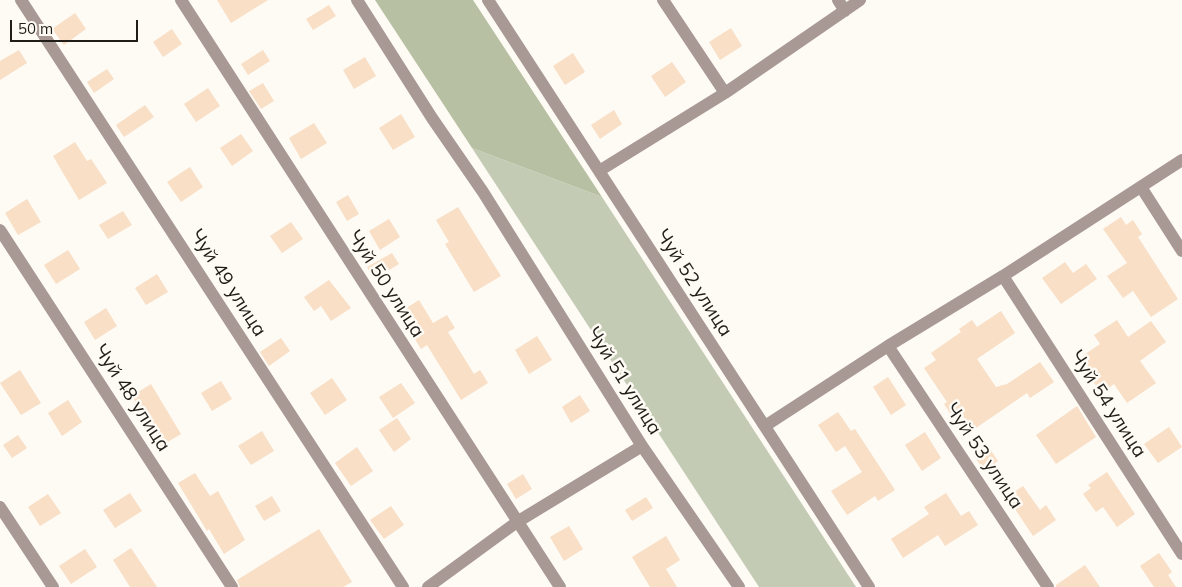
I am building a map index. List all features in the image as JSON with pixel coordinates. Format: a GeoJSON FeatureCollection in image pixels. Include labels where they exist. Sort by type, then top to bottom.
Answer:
{"type":"FeatureCollection","features":[{"type":"Feature","properties":{"kind":"street","name":"Чуй 49 улица"},"geometry":{"type":"LineString","coordinates":[[21,0],[403,587]]}},
{"type":"Feature","properties":{"kind":"street","name":"Чуй 50 улица"},"geometry":{"type":"LineString","coordinates":[[181,0],[560,587]]}},
{"type":"Feature","properties":{"kind":"street","name":"Чуй 51 улица"},"geometry":{"type":"LineString","coordinates":[[357,0],[432,118],[483,192],[642,446],[739,587]]}},
{"type":"Feature","properties":{"kind":"street","name":"Чуй 52 улица"},"geometry":{"type":"LineString","coordinates":[[488,0],[869,587]]}},
{"type":"Feature","properties":{"kind":"street"},"geometry":{"type":"LineString","coordinates":[[663,0],[725,93]]}},
{"type":"Feature","properties":{"kind":"street"},"geometry":{"type":"LineString","coordinates":[[599,171],[725,93],[841,5],[860,0]]}},
{"type":"Feature","properties":{"kind":"street"},"geometry":{"type":"LineString","coordinates":[[766,426],[888,346],[1003,276],[1182,160]]}},
{"type":"Feature","properties":{"kind":"street"},"geometry":{"type":"LineString","coordinates":[[1141,187],[1182,251]]}},
{"type":"Feature","properties":{"kind":"street","name":"Чуй 48 улица"},"geometry":{"type":"LineString","coordinates":[[0,230],[232,587]]}},
{"type":"Feature","properties":{"kind":"street","name":"Чуй 54 улица"},"geometry":{"type":"LineString","coordinates":[[1003,276],[1182,554]]}},
{"type":"Feature","properties":{"kind":"street","name":"Чуй 53 улица"},"geometry":{"type":"LineString","coordinates":[[888,346],[1048,587]]}},
{"type":"Feature","properties":{"kind":"street"},"geometry":{"type":"LineString","coordinates":[[428,587],[517,522],[642,446]]}},
{"type":"Feature","properties":{"kind":"street"},"geometry":{"type":"LineString","coordinates":[[0,507],[53,587]]}},
{"type":"Feature","properties":{"kind":"green space"},"geometry":{"type":"Polygon","coordinates":[[[375,0],[473,0],[602,197],[472,148],[375,0]]]}},
{"type":"Feature","properties":{"kind":"green space"},"geometry":{"type":"Polygon","coordinates":[[[472,148],[602,197],[856,587],[759,587],[472,148]]]}},
{"type":"Feature","properties":{"kind":"building"},"geometry":{"type":"Polygon","coordinates":[[[217,0],[268,0],[231,23],[217,0]]]}},
{"type":"Feature","properties":{"kind":"building"},"geometry":{"type":"Polygon","coordinates":[[[329,5],[336,16],[313,30],[306,19],[329,5]]]}},
{"type":"Feature","properties":{"kind":"building"},"geometry":{"type":"Polygon","coordinates":[[[75,13],[86,29],[64,45],[52,29],[75,13]]]}},
{"type":"Feature","properties":{"kind":"building"},"geometry":{"type":"Polygon","coordinates":[[[731,28],[742,46],[720,60],[709,42],[731,28]]]}},
{"type":"Feature","properties":{"kind":"building"},"geometry":{"type":"Polygon","coordinates":[[[172,29],[182,44],[163,57],[153,42],[172,29]]]}},
{"type":"Feature","properties":{"kind":"building"},"geometry":{"type":"Polygon","coordinates":[[[19,50],[27,63],[0,80],[0,61],[19,50]]]}},
{"type":"Feature","properties":{"kind":"building"},"geometry":{"type":"Polygon","coordinates":[[[263,50],[270,61],[248,75],[241,64],[263,50]]]}},
{"type":"Feature","properties":{"kind":"building"},"geometry":{"type":"Polygon","coordinates":[[[573,53],[585,72],[565,85],[553,66],[573,53]]]}},
{"type":"Feature","properties":{"kind":"building"},"geometry":{"type":"Polygon","coordinates":[[[365,57],[376,76],[354,89],[343,70],[365,57]]]}},
{"type":"Feature","properties":{"kind":"building"},"geometry":{"type":"Polygon","coordinates":[[[672,62],[686,82],[665,97],[651,76],[672,62]]]}},
{"type":"Feature","properties":{"kind":"building"},"geometry":{"type":"Polygon","coordinates":[[[107,69],[114,79],[94,93],[87,82],[107,69]]]}},
{"type":"Feature","properties":{"kind":"building"},"geometry":{"type":"Polygon","coordinates":[[[263,83],[274,101],[261,109],[249,91],[263,83]]]}},
{"type":"Feature","properties":{"kind":"building"},"geometry":{"type":"Polygon","coordinates":[[[208,88],[220,106],[196,122],[184,104],[208,88]]]}},
{"type":"Feature","properties":{"kind":"building"},"geometry":{"type":"Polygon","coordinates":[[[145,105],[154,117],[124,137],[116,125],[145,105]]]}},
{"type":"Feature","properties":{"kind":"building"},"geometry":{"type":"Polygon","coordinates":[[[614,110],[622,124],[600,139],[591,125],[614,110]]]}},
{"type":"Feature","properties":{"kind":"building"},"geometry":{"type":"Polygon","coordinates":[[[401,114],[415,137],[393,150],[379,128],[401,114]]]}},
{"type":"Feature","properties":{"kind":"building"},"geometry":{"type":"Polygon","coordinates":[[[314,123],[327,143],[301,159],[289,138],[314,123]]]}},
{"type":"Feature","properties":{"kind":"building"},"geometry":{"type":"Polygon","coordinates":[[[241,134],[253,151],[232,166],[220,148],[241,134]]]}},
{"type":"Feature","properties":{"kind":"building"},"geometry":{"type":"Polygon","coordinates":[[[75,142],[87,161],[91,159],[107,183],[79,200],[53,156],[75,142]]]}},
{"type":"Feature","properties":{"kind":"building"},"geometry":{"type":"Polygon","coordinates":[[[190,167],[203,187],[181,202],[167,182],[190,167]]]}},
{"type":"Feature","properties":{"kind":"building"},"geometry":{"type":"Polygon","coordinates":[[[348,195],[359,214],[347,221],[336,202],[348,195]]]}},
{"type":"Feature","properties":{"kind":"building"},"geometry":{"type":"Polygon","coordinates":[[[27,199],[41,222],[18,235],[5,213],[27,199]]]}},
{"type":"Feature","properties":{"kind":"building"},"geometry":{"type":"Polygon","coordinates":[[[458,207],[501,276],[474,292],[445,244],[449,242],[436,220],[458,207]]]}},
{"type":"Feature","properties":{"kind":"building"},"geometry":{"type":"Polygon","coordinates":[[[123,211],[132,225],[108,239],[99,225],[123,211]]]}},
{"type":"Feature","properties":{"kind":"building"},"geometry":{"type":"Polygon","coordinates":[[[1121,217],[1126,225],[1133,220],[1142,234],[1138,237],[1178,299],[1151,317],[1133,291],[1123,298],[1107,276],[1127,263],[1103,229],[1121,217]]]}},
{"type":"Feature","properties":{"kind":"building"},"geometry":{"type":"Polygon","coordinates":[[[389,219],[400,237],[380,250],[369,231],[389,219]]]}},
{"type":"Feature","properties":{"kind":"building"},"geometry":{"type":"Polygon","coordinates":[[[291,222],[303,239],[282,253],[270,236],[291,222]]]}},
{"type":"Feature","properties":{"kind":"building"},"geometry":{"type":"Polygon","coordinates":[[[68,250],[80,269],[56,284],[44,265],[68,250]]]}},
{"type":"Feature","properties":{"kind":"building"},"geometry":{"type":"Polygon","coordinates":[[[392,253],[399,264],[374,279],[367,267],[392,253]]]}},
{"type":"Feature","properties":{"kind":"building"},"geometry":{"type":"Polygon","coordinates":[[[1065,262],[1073,273],[1086,264],[1097,279],[1061,304],[1042,278],[1065,262]]]}},
{"type":"Feature","properties":{"kind":"building"},"geometry":{"type":"Polygon","coordinates":[[[157,274],[168,292],[146,305],[135,288],[157,274]]]}},
{"type":"Feature","properties":{"kind":"building"},"geometry":{"type":"Polygon","coordinates":[[[329,280],[351,308],[331,321],[321,306],[314,311],[304,297],[329,280]]]}},
{"type":"Feature","properties":{"kind":"building"},"geometry":{"type":"Polygon","coordinates":[[[419,300],[433,323],[447,315],[455,328],[448,332],[474,374],[480,370],[488,383],[461,400],[427,345],[421,349],[413,336],[417,333],[403,310],[419,300]]]}},
{"type":"Feature","properties":{"kind":"building"},"geometry":{"type":"Polygon","coordinates":[[[106,308],[117,326],[95,340],[84,322],[106,308]]]}},
{"type":"Feature","properties":{"kind":"building"},"geometry":{"type":"Polygon","coordinates":[[[1001,311],[1015,333],[977,359],[996,387],[1007,384],[1040,362],[1054,382],[1030,398],[1027,393],[973,430],[959,411],[952,416],[944,404],[947,402],[924,368],[936,360],[931,353],[961,332],[959,329],[972,320],[977,327],[1001,311]]]}},
{"type":"Feature","properties":{"kind":"building"},"geometry":{"type":"Polygon","coordinates":[[[1117,320],[1128,337],[1151,321],[1166,342],[1140,361],[1156,383],[1127,403],[1114,384],[1101,393],[1078,359],[1100,344],[1094,335],[1117,320]]]}},
{"type":"Feature","properties":{"kind":"building"},"geometry":{"type":"Polygon","coordinates":[[[537,336],[552,360],[529,374],[515,350],[537,336]]]}},
{"type":"Feature","properties":{"kind":"building"},"geometry":{"type":"Polygon","coordinates":[[[281,338],[290,351],[269,366],[260,352],[281,338]]]}},
{"type":"Feature","properties":{"kind":"building"},"geometry":{"type":"Polygon","coordinates":[[[20,370],[41,403],[21,415],[0,383],[20,370]]]}},
{"type":"Feature","properties":{"kind":"building"},"geometry":{"type":"Polygon","coordinates":[[[888,377],[906,405],[891,415],[873,387],[888,377]]]}},
{"type":"Feature","properties":{"kind":"building"},"geometry":{"type":"Polygon","coordinates":[[[332,378],[347,400],[325,415],[310,393],[332,378]]]}},
{"type":"Feature","properties":{"kind":"building"},"geometry":{"type":"Polygon","coordinates":[[[221,381],[232,399],[212,411],[201,393],[221,381]]]}},
{"type":"Feature","properties":{"kind":"building"},"geometry":{"type":"Polygon","coordinates":[[[401,383],[415,403],[393,418],[379,397],[401,383]]]}},
{"type":"Feature","properties":{"kind":"building"},"geometry":{"type":"Polygon","coordinates":[[[151,384],[181,434],[156,449],[144,429],[150,425],[132,396],[151,384]]]}},
{"type":"Feature","properties":{"kind":"building"},"geometry":{"type":"Polygon","coordinates":[[[580,395],[590,411],[571,423],[562,407],[580,395]]]}},
{"type":"Feature","properties":{"kind":"building"},"geometry":{"type":"Polygon","coordinates":[[[68,400],[82,422],[62,436],[48,413],[68,400]]]}},
{"type":"Feature","properties":{"kind":"building"},"geometry":{"type":"Polygon","coordinates":[[[1077,406],[1096,437],[1056,464],[1036,435],[1077,406]]]}},
{"type":"Feature","properties":{"kind":"building"},"geometry":{"type":"Polygon","coordinates":[[[838,412],[851,431],[855,429],[895,490],[878,501],[875,496],[847,515],[831,491],[862,472],[845,446],[836,452],[818,425],[838,412]]]}},
{"type":"Feature","properties":{"kind":"building"},"geometry":{"type":"Polygon","coordinates":[[[397,418],[411,439],[394,452],[379,430],[397,418]]]}},
{"type":"Feature","properties":{"kind":"building"},"geometry":{"type":"Polygon","coordinates":[[[1169,427],[1182,447],[1158,463],[1144,444],[1169,427]]]}},
{"type":"Feature","properties":{"kind":"building"},"geometry":{"type":"Polygon","coordinates":[[[262,431],[274,451],[251,465],[238,446],[262,431]]]}},
{"type":"Feature","properties":{"kind":"building"},"geometry":{"type":"Polygon","coordinates":[[[925,432],[941,458],[922,471],[905,445],[925,432]]]}},
{"type":"Feature","properties":{"kind":"building"},"geometry":{"type":"Polygon","coordinates":[[[18,435],[27,448],[12,458],[3,445],[18,435]]]}},
{"type":"Feature","properties":{"kind":"building"},"geometry":{"type":"Polygon","coordinates":[[[987,445],[998,461],[984,471],[973,454],[987,445]]]}},
{"type":"Feature","properties":{"kind":"building"},"geometry":{"type":"Polygon","coordinates":[[[357,447],[373,471],[351,486],[335,463],[357,447]]]}},
{"type":"Feature","properties":{"kind":"building"},"geometry":{"type":"Polygon","coordinates":[[[1107,472],[1135,514],[1117,527],[1103,507],[1096,512],[1083,494],[1091,488],[1088,485],[1107,472]]]}},
{"type":"Feature","properties":{"kind":"building"},"geometry":{"type":"Polygon","coordinates":[[[195,473],[210,496],[218,491],[245,540],[224,554],[209,529],[207,531],[178,483],[195,473]]]}},
{"type":"Feature","properties":{"kind":"building"},"geometry":{"type":"Polygon","coordinates":[[[523,474],[532,489],[516,499],[507,484],[523,474]]]}},
{"type":"Feature","properties":{"kind":"building"},"geometry":{"type":"Polygon","coordinates":[[[1023,486],[1040,510],[1046,505],[1056,520],[1033,536],[1007,497],[1023,486]]]}},
{"type":"Feature","properties":{"kind":"building"},"geometry":{"type":"Polygon","coordinates":[[[130,493],[142,511],[115,528],[103,510],[130,493]]]}},
{"type":"Feature","properties":{"kind":"building"},"geometry":{"type":"Polygon","coordinates":[[[946,493],[961,516],[969,511],[978,525],[945,546],[938,535],[903,558],[891,539],[929,514],[924,507],[946,493]]]}},
{"type":"Feature","properties":{"kind":"building"},"geometry":{"type":"Polygon","coordinates":[[[48,494],[61,513],[40,526],[28,507],[48,494]]]}},
{"type":"Feature","properties":{"kind":"building"},"geometry":{"type":"Polygon","coordinates":[[[272,496],[281,511],[264,521],[255,506],[272,496]]]}},
{"type":"Feature","properties":{"kind":"building"},"geometry":{"type":"Polygon","coordinates":[[[646,497],[653,508],[632,521],[625,510],[646,497]]]}},
{"type":"Feature","properties":{"kind":"building"},"geometry":{"type":"Polygon","coordinates":[[[391,506],[404,525],[384,539],[370,520],[391,506]]]}},
{"type":"Feature","properties":{"kind":"building"},"geometry":{"type":"Polygon","coordinates":[[[569,526],[583,549],[564,561],[550,537],[569,526]]]}},
{"type":"Feature","properties":{"kind":"building"},"geometry":{"type":"Polygon","coordinates":[[[319,529],[352,582],[343,587],[240,587],[237,580],[319,529]]]}},
{"type":"Feature","properties":{"kind":"building"},"geometry":{"type":"Polygon","coordinates":[[[666,536],[680,560],[666,569],[677,587],[650,587],[632,557],[666,536]]]}},
{"type":"Feature","properties":{"kind":"building"},"geometry":{"type":"Polygon","coordinates":[[[131,548],[157,587],[130,587],[113,560],[131,548]]]}},
{"type":"Feature","properties":{"kind":"building"},"geometry":{"type":"Polygon","coordinates":[[[85,549],[97,567],[71,584],[59,566],[85,549]]]}},
{"type":"Feature","properties":{"kind":"building"},"geometry":{"type":"Polygon","coordinates":[[[1159,553],[1172,572],[1168,575],[1176,587],[1154,587],[1140,566],[1159,553]]]}},
{"type":"Feature","properties":{"kind":"building"},"geometry":{"type":"Polygon","coordinates":[[[1085,565],[1100,587],[1056,587],[1056,585],[1085,565]]]}}]}
